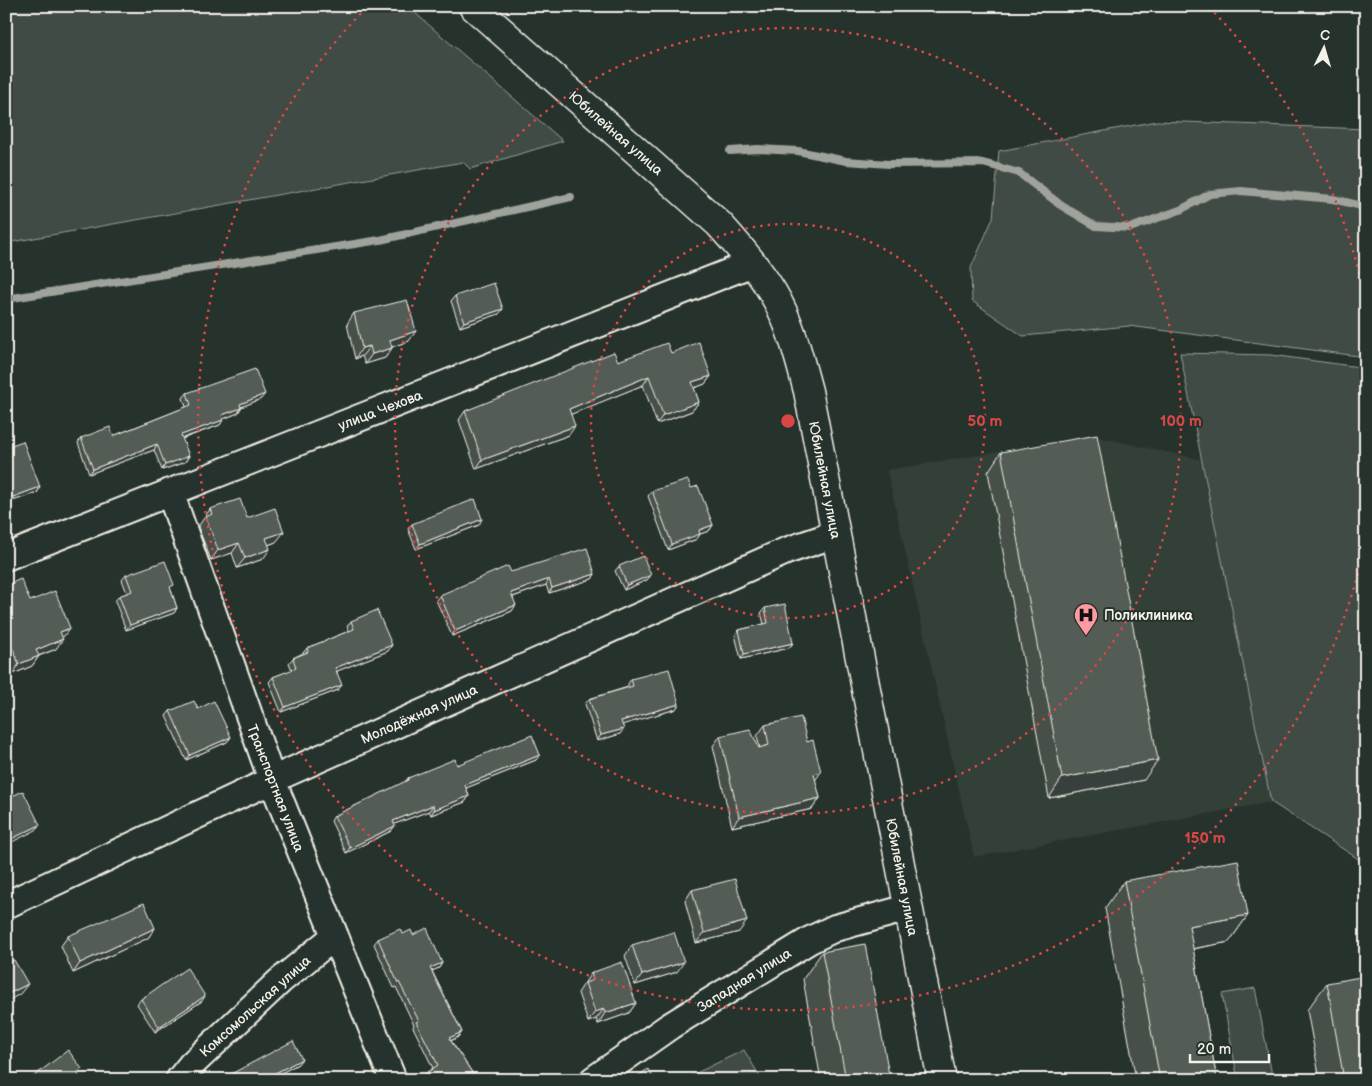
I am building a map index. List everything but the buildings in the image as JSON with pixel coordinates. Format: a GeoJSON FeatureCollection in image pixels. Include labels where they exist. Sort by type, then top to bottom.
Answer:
{"type":"FeatureCollection","features":[{"type":"Feature","properties":{"kind":"main road","name":"Юбилейная улица"},"geometry":{"type":"LineString","coordinates":[[473,6],[719,224],[753,263],[774,295],[793,338],[808,391],[942,1080]]}},
{"type":"Feature","properties":{"kind":"street","name":"улица Чехова"},"geometry":{"type":"LineString","coordinates":[[6,557],[753,263]]}},
{"type":"Feature","properties":{"kind":"street","name":"Транспортная улица"},"geometry":{"type":"LineString","coordinates":[[170,492],[272,780],[393,1080]]}},
{"type":"Feature","properties":{"kind":"street","name":"Молодёжная улица"},"geometry":{"type":"LineString","coordinates":[[6,905],[272,780],[786,551],[836,534]]}},
{"type":"Feature","properties":{"kind":"street","name":"Западная улица"},"geometry":{"type":"LineString","coordinates":[[593,1080],[670,1026],[810,940],[835,928],[908,908]]}},
{"type":"Feature","properties":{"kind":"street","name":"Комсомольская улица"},"geometry":{"type":"LineString","coordinates":[[179,1080],[191,1065],[280,981],[335,936]]}},
{"type":"Feature","properties":{"kind":"shaded area"},"geometry":{"type":"Polygon","coordinates":[[[6,6],[407,6],[563,141],[470,169],[463,162],[6,243],[6,6]]]}},
{"type":"Feature","properties":{"kind":"shaded area"},"geometry":{"type":"Polygon","coordinates":[[[1157,121],[1366,129],[1366,357],[1129,326],[1023,336],[972,301],[971,268],[993,218],[999,151],[1157,121]]]}},
{"type":"Feature","properties":{"kind":"shaded area"},"geometry":{"type":"Polygon","coordinates":[[[1180,353],[1271,355],[1366,368],[1366,864],[1271,802],[1180,353]]]}},
{"type":"Feature","properties":{"kind":"shaded area","name":"Поликлиника"},"geometry":{"type":"Polygon","coordinates":[[[1093,436],[1222,464],[1271,802],[974,857],[887,470],[1093,436]]]}},
{"type":"Feature","properties":{"kind":"shaded area"},"geometry":{"type":"Polygon","coordinates":[[[1255,988],[1273,1080],[1238,1080],[1222,994],[1255,988]]]}},
{"type":"Feature","properties":{"kind":"shaded area"},"geometry":{"type":"Polygon","coordinates":[[[744,1050],[762,1080],[684,1079],[744,1050]]]}},
{"type":"Feature","properties":{"kind":"waterway"},"geometry":{"type":"LineString","coordinates":[[730,151],[758,149],[798,151],[846,161],[889,164],[983,163],[1019,173],[1062,206],[1096,226],[1130,228],[1180,210],[1210,194],[1241,191],[1333,199],[1366,207]]}},
{"type":"Feature","properties":{"kind":"waterway"},"geometry":{"type":"LineString","coordinates":[[6,299],[380,240],[571,197]]}},
{"type":"Feature","properties":{"kind":"place","name":"Поликлиника"},"geometry":{"type":"Point","coordinates":[1086,636]}}]}
